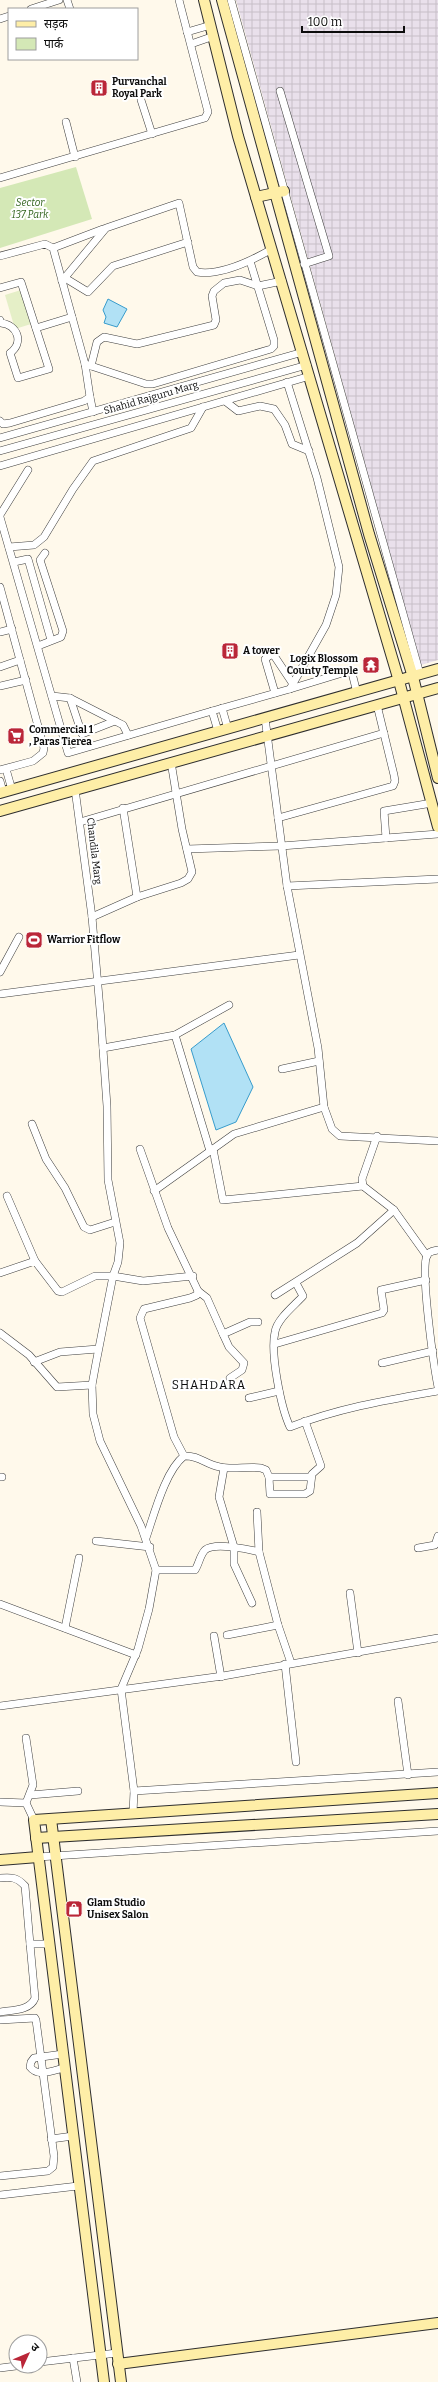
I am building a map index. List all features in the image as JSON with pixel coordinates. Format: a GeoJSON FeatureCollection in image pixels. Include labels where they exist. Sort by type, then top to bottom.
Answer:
{"type":"FeatureCollection","features":[{"type":"Feature","properties":{"kind":"street"},"geometry":{"type":"LineString","coordinates":[[33,8],[59,0]]}},
{"type":"Feature","properties":{"kind":"street"},"geometry":{"type":"LineString","coordinates":[[0,178],[203,119],[208,115],[179,0]]}},
{"type":"Feature","properties":{"kind":"street"},"geometry":{"type":"LineString","coordinates":[[204,0],[238,136],[307,365],[404,698],[438,827]]}},
{"type":"Feature","properties":{"kind":"street"},"geometry":{"type":"LineString","coordinates":[[222,0],[280,192],[304,264],[417,676],[417,694],[438,778]]}},
{"type":"Feature","properties":{"kind":"street"},"geometry":{"type":"LineString","coordinates":[[231,0],[369,534],[417,676]]}},
{"type":"Feature","properties":{"kind":"street"},"geometry":{"type":"LineString","coordinates":[[188,32],[211,25]]}},
{"type":"Feature","properties":{"kind":"street"},"geometry":{"type":"LineString","coordinates":[[191,44],[214,36]]}},
{"type":"Feature","properties":{"kind":"street"},"geometry":{"type":"LineString","coordinates":[[280,91],[329,256],[304,264]]}},
{"type":"Feature","properties":{"kind":"street"},"geometry":{"type":"LineString","coordinates":[[141,100],[152,134]]}},
{"type":"Feature","properties":{"kind":"street"},"geometry":{"type":"LineString","coordinates":[[66,122],[74,156]]}},
{"type":"Feature","properties":{"kind":"street"},"geometry":{"type":"LineString","coordinates":[[256,197],[280,192]]}},
{"type":"Feature","properties":{"kind":"street"},"geometry":{"type":"LineString","coordinates":[[53,248],[179,203],[193,267],[197,272],[206,273],[250,261],[272,249]]}},
{"type":"Feature","properties":{"kind":"street"},"geometry":{"type":"LineString","coordinates":[[63,280],[106,228]]}},
{"type":"Feature","properties":{"kind":"street"},"geometry":{"type":"LineString","coordinates":[[63,280],[88,292],[113,266],[188,242]]}},
{"type":"Feature","properties":{"kind":"street"},"geometry":{"type":"LineString","coordinates":[[0,256],[45,244],[53,248],[72,317],[88,365],[90,397],[93,412]]}},
{"type":"Feature","properties":{"kind":"street"},"geometry":{"type":"LineString","coordinates":[[88,365],[146,384],[153,384],[267,351],[274,346],[274,340],[250,261]]}},
{"type":"Feature","properties":{"kind":"street"},"geometry":{"type":"LineString","coordinates":[[88,365],[100,338],[104,337],[137,344],[211,328],[216,323],[212,296],[214,291],[229,281],[240,280],[258,286],[282,281]]}},
{"type":"Feature","properties":{"kind":"street"},"geometry":{"type":"LineString","coordinates":[[0,288],[21,282],[49,369],[18,378],[10,353],[16,349],[19,342],[18,336],[12,326],[0,322]]}},
{"type":"Feature","properties":{"kind":"street"},"geometry":{"type":"LineString","coordinates":[[36,328],[72,317]]}},
{"type":"Feature","properties":{"kind":"street","name":"Shahid Rajguru Marg"},"geometry":{"type":"LineString","coordinates":[[0,438],[303,352]]}},
{"type":"Feature","properties":{"kind":"street","name":"Shahid Rajguru Marg"},"geometry":{"type":"LineString","coordinates":[[0,451],[307,365]]}},
{"type":"Feature","properties":{"kind":"street"},"geometry":{"type":"LineString","coordinates":[[0,466],[310,376]]}},
{"type":"Feature","properties":{"kind":"street"},"geometry":{"type":"LineString","coordinates":[[287,382],[308,451],[339,567],[336,595],[326,625],[292,687]]}},
{"type":"Feature","properties":{"kind":"street"},"geometry":{"type":"LineString","coordinates":[[0,421],[3,424],[10,423],[84,401],[90,397]]}},
{"type":"Feature","properties":{"kind":"street"},"geometry":{"type":"LineString","coordinates":[[225,400],[238,411],[260,406],[274,409],[285,425],[292,444],[308,451]]}},
{"type":"Feature","properties":{"kind":"street"},"geometry":{"type":"LineString","coordinates":[[10,547],[34,545],[44,537],[73,489],[93,461],[191,428],[203,406]]}},
{"type":"Feature","properties":{"kind":"street"},"geometry":{"type":"LineString","coordinates":[[28,470],[0,516],[68,753],[292,687],[350,672],[357,692]]}},
{"type":"Feature","properties":{"kind":"street"},"geometry":{"type":"LineString","coordinates":[[38,646],[61,637],[62,632],[40,560],[45,553]]}},
{"type":"Feature","properties":{"kind":"street"},"geometry":{"type":"LineString","coordinates":[[14,562],[28,559],[51,640]]}},
{"type":"Feature","properties":{"kind":"street"},"geometry":{"type":"LineString","coordinates":[[0,587],[3,611],[12,629],[44,748],[43,753],[33,761],[3,770],[5,792]]}},
{"type":"Feature","properties":{"kind":"street"},"geometry":{"type":"LineString","coordinates":[[0,632],[12,629]]}},
{"type":"Feature","properties":{"kind":"street"},"geometry":{"type":"LineString","coordinates":[[275,693],[265,659],[267,656],[272,654],[292,687]]}},
{"type":"Feature","properties":{"kind":"street"},"geometry":{"type":"LineString","coordinates":[[0,667],[20,660]]}},
{"type":"Feature","properties":{"kind":"street"},"geometry":{"type":"LineString","coordinates":[[5,792],[438,669]]}},
{"type":"Feature","properties":{"kind":"street"},"geometry":{"type":"LineString","coordinates":[[0,686],[26,680]]}},
{"type":"Feature","properties":{"kind":"street"},"geometry":{"type":"LineString","coordinates":[[0,811],[438,688]]}},
{"type":"Feature","properties":{"kind":"street"},"geometry":{"type":"LineString","coordinates":[[52,696],[70,698],[116,721],[122,725],[128,735]]}},
{"type":"Feature","properties":{"kind":"street"},"geometry":{"type":"LineString","coordinates":[[70,698],[82,734],[116,721]]}},
{"type":"Feature","properties":{"kind":"street"},"geometry":{"type":"LineString","coordinates":[[278,818],[393,786],[394,775],[377,705]]}},
{"type":"Feature","properties":{"kind":"street"},"geometry":{"type":"LineString","coordinates":[[222,708],[228,728]]}},
{"type":"Feature","properties":{"kind":"street"},"geometry":{"type":"LineString","coordinates":[[212,711],[218,731]]}},
{"type":"Feature","properties":{"kind":"street"},"geometry":{"type":"LineString","coordinates":[[266,718],[287,886],[299,955],[311,1008],[324,1106],[332,1129],[340,1136],[377,1136],[438,1141]]}},
{"type":"Feature","properties":{"kind":"street"},"geometry":{"type":"LineString","coordinates":[[80,822],[123,808],[271,767],[384,733]]}},
{"type":"Feature","properties":{"kind":"street"},"geometry":{"type":"LineString","coordinates":[[92,917],[137,897],[188,879],[192,872],[171,762]]}},
{"type":"Feature","properties":{"kind":"street"},"geometry":{"type":"LineString","coordinates":[[0,781],[5,792]]}},
{"type":"Feature","properties":{"kind":"street","name":"Chandila Marg"},"geometry":{"type":"LineString","coordinates":[[75,789],[92,917],[103,1048],[107,1106],[106,1168],[120,1243],[118,1262],[113,1276],[92,1385],[92,1414],[100,1441],[150,1547],[156,1570]]}},
{"type":"Feature","properties":{"kind":"street"},"geometry":{"type":"LineString","coordinates":[[386,838],[384,811],[432,803]]}},
{"type":"Feature","properties":{"kind":"street"},"geometry":{"type":"LineString","coordinates":[[123,808],[137,897]]}},
{"type":"Feature","properties":{"kind":"street"},"geometry":{"type":"LineString","coordinates":[[187,849],[281,846],[438,834]]}},
{"type":"Feature","properties":{"kind":"street"},"geometry":{"type":"LineString","coordinates":[[287,886],[438,879]]}},
{"type":"Feature","properties":{"kind":"street"},"geometry":{"type":"LineString","coordinates":[[0,972],[19,936]]}},
{"type":"Feature","properties":{"kind":"street"},"geometry":{"type":"LineString","coordinates":[[0,994],[299,955]]}},
{"type":"Feature","properties":{"kind":"street"},"geometry":{"type":"LineString","coordinates":[[103,1048],[175,1035],[230,1005]]}},
{"type":"Feature","properties":{"kind":"street"},"geometry":{"type":"LineString","coordinates":[[175,1035],[212,1150],[223,1200],[363,1186],[394,1210],[427,1256],[426,1280],[438,1387]]}},
{"type":"Feature","properties":{"kind":"street"},"geometry":{"type":"LineString","coordinates":[[282,1069],[319,1061]]}},
{"type":"Feature","properties":{"kind":"street"},"geometry":{"type":"LineString","coordinates":[[154,1190],[234,1134],[324,1106]]}},
{"type":"Feature","properties":{"kind":"street"},"geometry":{"type":"LineString","coordinates":[[32,1124],[46,1160],[66,1188],[84,1227],[90,1230],[115,1222]]}},
{"type":"Feature","properties":{"kind":"street"},"geometry":{"type":"LineString","coordinates":[[363,1186],[362,1179],[377,1136]]}},
{"type":"Feature","properties":{"kind":"street"},"geometry":{"type":"LineString","coordinates":[[140,1149],[168,1228],[198,1290],[207,1298],[229,1346],[244,1363],[242,1370],[230,1378]]}},
{"type":"Feature","properties":{"kind":"street"},"geometry":{"type":"LineString","coordinates":[[7,1196],[35,1261],[58,1291],[62,1292],[95,1276],[113,1276],[143,1281],[192,1276]]}},
{"type":"Feature","properties":{"kind":"street"},"geometry":{"type":"LineString","coordinates":[[275,1296],[357,1243],[394,1210]]}},
{"type":"Feature","properties":{"kind":"street"},"geometry":{"type":"LineString","coordinates":[[427,1256],[430,1252],[438,1250]]}},
{"type":"Feature","properties":{"kind":"street"},"geometry":{"type":"LineString","coordinates":[[0,1273],[35,1261]]}},
{"type":"Feature","properties":{"kind":"street"},"geometry":{"type":"LineString","coordinates":[[275,1344],[382,1313],[384,1310],[381,1290],[426,1280]]}},
{"type":"Feature","properties":{"kind":"street"},"geometry":{"type":"LineString","coordinates":[[296,1283],[303,1296],[281,1320],[275,1332],[279,1391],[290,1427],[305,1421],[366,1403],[438,1391]]}},
{"type":"Feature","properties":{"kind":"street"},"geometry":{"type":"LineString","coordinates":[[184,1456],[174,1437],[140,1318],[144,1309],[190,1298],[197,1295],[198,1290]]}},
{"type":"Feature","properties":{"kind":"street"},"geometry":{"type":"LineString","coordinates":[[223,1334],[250,1322],[258,1322]]}},
{"type":"Feature","properties":{"kind":"street"},"geometry":{"type":"LineString","coordinates":[[0,1333],[15,1343],[57,1387],[92,1385]]}},
{"type":"Feature","properties":{"kind":"street"},"geometry":{"type":"LineString","coordinates":[[34,1362],[60,1352],[98,1349]]}},
{"type":"Feature","properties":{"kind":"street"},"geometry":{"type":"LineString","coordinates":[[382,1363],[433,1351]]}},
{"type":"Feature","properties":{"kind":"street"},"geometry":{"type":"LineString","coordinates":[[249,1398],[279,1391]]}},
{"type":"Feature","properties":{"kind":"street"},"geometry":{"type":"LineString","coordinates":[[146,1538],[155,1511],[174,1467],[184,1456],[193,1455],[213,1466],[224,1468],[262,1468],[266,1470],[269,1477],[270,1494],[281,1495],[309,1492],[312,1488],[311,1477],[314,1472],[320,1469],[321,1462],[305,1421]]}},
{"type":"Feature","properties":{"kind":"street"},"geometry":{"type":"LineString","coordinates":[[224,1468],[219,1497],[234,1547],[234,1564],[252,1604]]}},
{"type":"Feature","properties":{"kind":"street"},"geometry":{"type":"LineString","coordinates":[[269,1477],[311,1477]]}},
{"type":"Feature","properties":{"kind":"street"},"geometry":{"type":"LineString","coordinates":[[257,1512],[259,1552],[288,1664],[296,1762]]}},
{"type":"Feature","properties":{"kind":"street"},"geometry":{"type":"LineString","coordinates":[[418,1548],[436,1545],[438,1536]]}},
{"type":"Feature","properties":{"kind":"street"},"geometry":{"type":"LineString","coordinates":[[96,1541],[150,1547]]}},
{"type":"Feature","properties":{"kind":"street"},"geometry":{"type":"LineString","coordinates":[[133,1813],[134,1791],[121,1689],[136,1655],[149,1609],[156,1570],[195,1570],[206,1549],[234,1547],[259,1552]]}},
{"type":"Feature","properties":{"kind":"street"},"geometry":{"type":"LineString","coordinates":[[64,1628],[79,1558]]}},
{"type":"Feature","properties":{"kind":"street"},"geometry":{"type":"LineString","coordinates":[[350,1593],[358,1652]]}},
{"type":"Feature","properties":{"kind":"street"},"geometry":{"type":"LineString","coordinates":[[0,1604],[136,1655]]}},
{"type":"Feature","properties":{"kind":"street"},"geometry":{"type":"LineString","coordinates":[[227,1635],[278,1625]]}},
{"type":"Feature","properties":{"kind":"street"},"geometry":{"type":"LineString","coordinates":[[214,1636],[221,1677]]}},
{"type":"Feature","properties":{"kind":"street"},"geometry":{"type":"LineString","coordinates":[[0,1706],[221,1677],[438,1638]]}},
{"type":"Feature","properties":{"kind":"street"},"geometry":{"type":"LineString","coordinates":[[398,1700],[408,1775]]}},
{"type":"Feature","properties":{"kind":"street"},"geometry":{"type":"LineString","coordinates":[[26,1738],[33,1785],[26,1803]]}},
{"type":"Feature","properties":{"kind":"street"},"geometry":{"type":"LineString","coordinates":[[134,1791],[438,1772]]}},
{"type":"Feature","properties":{"kind":"street"},"geometry":{"type":"LineString","coordinates":[[30,1795],[78,1791]]}},
{"type":"Feature","properties":{"kind":"street"},"geometry":{"type":"LineString","coordinates":[[34,1820],[438,1793]]}},
{"type":"Feature","properties":{"kind":"street"},"geometry":{"type":"LineString","coordinates":[[0,1802],[26,1803]]}},
{"type":"Feature","properties":{"kind":"street"},"geometry":{"type":"LineString","coordinates":[[26,1803],[34,1820],[78,2186],[104,2382]]}},
{"type":"Feature","properties":{"kind":"street"},"geometry":{"type":"LineString","coordinates":[[36,1838],[438,1814]]}},
{"type":"Feature","properties":{"kind":"street"},"geometry":{"type":"LineString","coordinates":[[51,1819],[121,2382]]}},
{"type":"Feature","properties":{"kind":"street"},"geometry":{"type":"LineString","coordinates":[[0,1860],[438,1832]]}},
{"type":"Feature","properties":{"kind":"street"},"geometry":{"type":"LineString","coordinates":[[0,1878],[10,1877],[20,1880],[25,1886],[35,1998],[33,2003],[28,2007],[0,2012]]}},
{"type":"Feature","properties":{"kind":"street"},"geometry":{"type":"LineString","coordinates":[[30,1944],[49,1944]]}},
{"type":"Feature","properties":{"kind":"street"},"geometry":{"type":"LineString","coordinates":[[0,2020],[34,2018],[41,2057],[54,2156],[54,2163],[50,2169],[0,2176]]}},
{"type":"Feature","properties":{"kind":"street"},"geometry":{"type":"LineString","coordinates":[[63,2054],[41,2057],[30,2062],[30,2068],[33,2071],[43,2072],[64,2068]]}},
{"type":"Feature","properties":{"kind":"street"},"geometry":{"type":"LineString","coordinates":[[51,2138],[73,2136]]}},
{"type":"Feature","properties":{"kind":"street"},"geometry":{"type":"LineString","coordinates":[[0,2195],[78,2186]]}},
{"type":"Feature","properties":{"kind":"street"},"geometry":{"type":"LineString","coordinates":[[118,2364],[438,2323]]}},
{"type":"Feature","properties":{"kind":"street"},"geometry":{"type":"LineString","coordinates":[[48,2361],[117,2352]]}},
{"type":"Feature","properties":{"kind":"street"},"geometry":{"type":"LineString","coordinates":[[73,2358],[77,2382]]}},
{"type":"Feature","properties":{"kind":"shaded area"},"geometry":{"type":"Polygon","coordinates":[[[236,0],[438,0],[438,660],[421,665],[236,0]]]}},
{"type":"Feature","properties":{"kind":"green space","name":"Sector 137 Park"},"geometry":{"type":"Polygon","coordinates":[[[76,167],[92,219],[0,248],[0,188],[76,167]]]}},
{"type":"Feature","properties":{"kind":"green space"},"geometry":{"type":"Polygon","coordinates":[[[21,290],[31,324],[15,329],[5,295],[21,290]]]}},
{"type":"Feature","properties":{"kind":"water"},"geometry":{"type":"Polygon","coordinates":[[[108,299],[127,309],[117,327],[104,323],[106,317],[103,310],[108,299]]]}},
{"type":"Feature","properties":{"kind":"water"},"geometry":{"type":"Polygon","coordinates":[[[224,1023],[253,1087],[236,1122],[216,1130],[191,1049],[224,1023]]]}},
{"type":"Feature","properties":{"kind":"place","name":"Purvanchal Royal Park"},"geometry":{"type":"Point","coordinates":[99,88]}},
{"type":"Feature","properties":{"kind":"place","name":"A tower"},"geometry":{"type":"Point","coordinates":[230,651]}},
{"type":"Feature","properties":{"kind":"place","name":"Logix Blossom County Temple"},"geometry":{"type":"Point","coordinates":[371,665]}},
{"type":"Feature","properties":{"kind":"place","name":"Commercial 1 , Paras Tierea"},"geometry":{"type":"Point","coordinates":[16,736]}},
{"type":"Feature","properties":{"kind":"place","name":"Warrior Fitflow"},"geometry":{"type":"Point","coordinates":[34,940]}},
{"type":"Feature","properties":{"kind":"place","name":"Glam Studio Unisex Salon"},"geometry":{"type":"Point","coordinates":[74,1909]}},
{"type":"Feature","properties":{"kind":"district","name":"SHAHDARA"},"geometry":{"type":"Point","coordinates":[209,1385]}}]}
